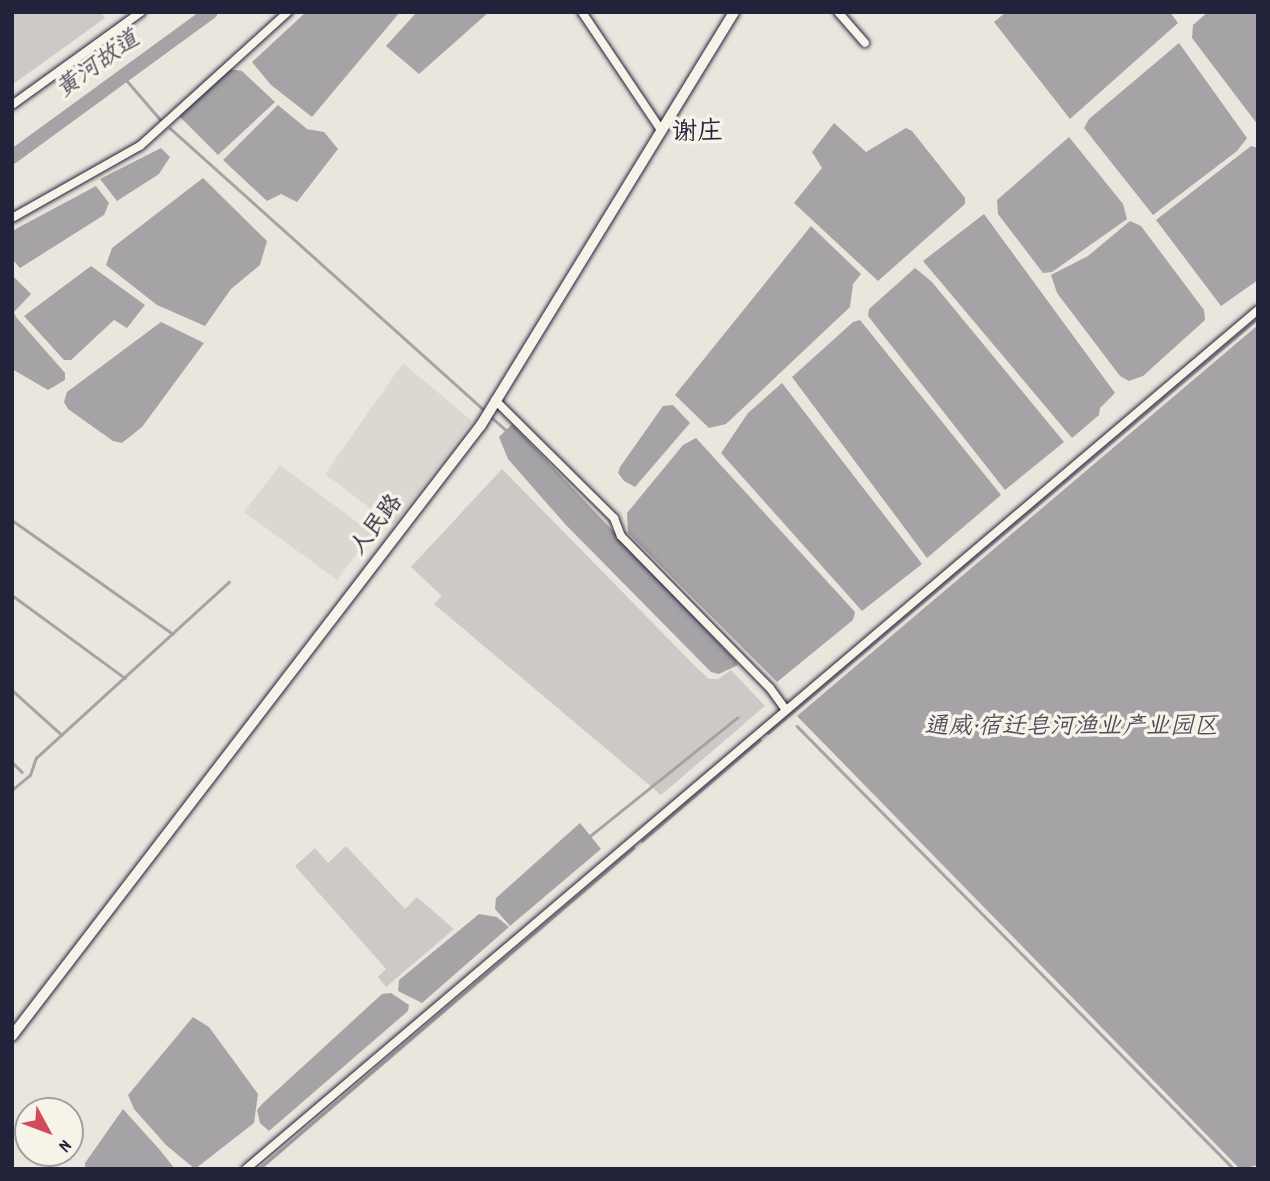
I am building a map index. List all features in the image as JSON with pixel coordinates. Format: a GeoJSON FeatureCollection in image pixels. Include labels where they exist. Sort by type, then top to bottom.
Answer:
{"type":"FeatureCollection","features":[{"type":"Feature","properties":{"kind":"street"},"geometry":{"type":"LineString","coordinates":[[12,105],[141,12]]}},
{"type":"Feature","properties":{"kind":"street"},"geometry":{"type":"LineString","coordinates":[[12,218],[140,146],[288,12]]}},
{"type":"Feature","properties":{"kind":"street"},"geometry":{"type":"LineString","coordinates":[[582,12],[662,130]]}},
{"type":"Feature","properties":{"kind":"street","name":"人民路"},"geometry":{"type":"LineString","coordinates":[[12,1036],[487,414],[734,12]]}},
{"type":"Feature","properties":{"kind":"street"},"geometry":{"type":"LineString","coordinates":[[838,12],[865,43]]}},
{"type":"Feature","properties":{"kind":"street"},"geometry":{"type":"LineString","coordinates":[[246,1169],[1258,310]]}},
{"type":"Feature","properties":{"kind":"street"},"geometry":{"type":"LineString","coordinates":[[495,400],[614,517],[621,536],[761,679],[785,709]]}},
{"type":"Feature","properties":{"kind":"shaded area"},"geometry":{"type":"Polygon","coordinates":[[[12,12],[101,12],[105,18],[12,85],[12,12]]]}},
{"type":"Feature","properties":{"kind":"shaded area"},"geometry":{"type":"Polygon","coordinates":[[[403,363],[472,421],[393,525],[325,474],[403,363]]]}},
{"type":"Feature","properties":{"kind":"shaded area"},"geometry":{"type":"Polygon","coordinates":[[[280,465],[372,533],[337,580],[244,512],[280,465]]]}},
{"type":"Feature","properties":{"kind":"shaded area"},"geometry":{"type":"Polygon","coordinates":[[[502,469],[709,679],[718,679],[731,670],[765,706],[661,795],[434,604],[442,596],[411,567],[502,469]]]}},
{"type":"Feature","properties":{"kind":"shaded area"},"geometry":{"type":"Polygon","coordinates":[[[346,846],[405,909],[417,897],[454,929],[386,987],[378,977],[386,969],[295,866],[315,848],[328,863],[346,846]]]}},
{"type":"Feature","properties":{"kind":"water"},"geometry":{"type":"Polygon","coordinates":[[[306,12],[400,12],[312,117],[271,85],[252,62],[306,12]]]}},
{"type":"Feature","properties":{"kind":"water"},"geometry":{"type":"Polygon","coordinates":[[[417,12],[489,12],[419,74],[386,46],[417,12]]]}},
{"type":"Feature","properties":{"kind":"water"},"geometry":{"type":"Polygon","coordinates":[[[1006,12],[1170,12],[1178,23],[1070,119],[994,22],[1006,12]]]}},
{"type":"Feature","properties":{"kind":"water"},"geometry":{"type":"Polygon","coordinates":[[[1208,12],[1258,12],[1258,125],[1192,38],[1193,25],[1208,12]]]}},
{"type":"Feature","properties":{"kind":"water"},"geometry":{"type":"Polygon","coordinates":[[[1179,43],[1247,138],[1237,151],[1153,215],[1084,128],[1089,119],[1179,43]]]}},
{"type":"Feature","properties":{"kind":"water"},"geometry":{"type":"Polygon","coordinates":[[[230,69],[242,71],[275,102],[218,155],[179,116],[230,69]]]}},
{"type":"Feature","properties":{"kind":"water"},"geometry":{"type":"Polygon","coordinates":[[[278,105],[307,129],[324,132],[338,149],[297,202],[281,194],[267,201],[223,160],[278,105]]]}},
{"type":"Feature","properties":{"kind":"water"},"geometry":{"type":"Polygon","coordinates":[[[834,123],[866,152],[906,128],[912,131],[965,198],[965,204],[878,281],[794,203],[822,168],[812,152],[834,123]]]}},
{"type":"Feature","properties":{"kind":"water"},"geometry":{"type":"Polygon","coordinates":[[[1069,137],[1123,204],[1127,219],[1052,272],[1043,273],[998,214],[997,200],[1069,137]]]}},
{"type":"Feature","properties":{"kind":"water"},"geometry":{"type":"Polygon","coordinates":[[[1251,146],[1258,148],[1258,280],[1221,306],[1156,220],[1251,146]]]}},
{"type":"Feature","properties":{"kind":"water"},"geometry":{"type":"Polygon","coordinates":[[[161,148],[170,157],[159,174],[117,201],[100,179],[161,148]]]}},
{"type":"Feature","properties":{"kind":"water"},"geometry":{"type":"Polygon","coordinates":[[[203,178],[267,241],[260,265],[231,289],[205,326],[157,305],[106,265],[112,248],[203,178]]]}},
{"type":"Feature","properties":{"kind":"water"},"geometry":{"type":"Polygon","coordinates":[[[96,186],[109,203],[104,215],[20,268],[12,259],[12,231],[96,186]]]}},
{"type":"Feature","properties":{"kind":"water"},"geometry":{"type":"Polygon","coordinates":[[[984,214],[1115,393],[1100,408],[1099,415],[1072,438],[923,261],[984,214]]]}},
{"type":"Feature","properties":{"kind":"water"},"geometry":{"type":"Polygon","coordinates":[[[1130,221],[1141,226],[1204,310],[1205,320],[1143,376],[1129,381],[1120,376],[1057,293],[1051,275],[1088,256],[1130,221]]]}},
{"type":"Feature","properties":{"kind":"water"},"geometry":{"type":"Polygon","coordinates":[[[811,226],[861,274],[853,284],[850,307],[726,424],[709,428],[675,395],[811,226]]]}},
{"type":"Feature","properties":{"kind":"water"},"geometry":{"type":"Polygon","coordinates":[[[91,266],[145,305],[127,328],[114,320],[71,360],[64,360],[24,316],[91,266]]]}},
{"type":"Feature","properties":{"kind":"water"},"geometry":{"type":"Polygon","coordinates":[[[915,268],[932,282],[1064,442],[1005,490],[868,316],[869,309],[915,268]]]}},
{"type":"Feature","properties":{"kind":"water"},"geometry":{"type":"Polygon","coordinates":[[[12,275],[31,294],[14,312],[16,317],[65,373],[65,380],[48,390],[12,369],[12,275]]]}},
{"type":"Feature","properties":{"kind":"water"},"geometry":{"type":"Polygon","coordinates":[[[860,320],[1001,495],[927,558],[792,377],[853,322],[860,320]]]}},
{"type":"Feature","properties":{"kind":"water"},"geometry":{"type":"Polygon","coordinates":[[[161,322],[204,343],[142,427],[122,443],[113,441],[68,409],[64,402],[67,392],[161,322]]]}},
{"type":"Feature","properties":{"kind":"water","name":"通威·宿迁皂河渔业产业园区"},"geometry":{"type":"Polygon","coordinates":[[[1258,325],[1258,1165],[1240,1169],[797,716],[1258,325]]]}},
{"type":"Feature","properties":{"kind":"water"},"geometry":{"type":"Polygon","coordinates":[[[782,383],[922,564],[862,611],[721,453],[748,413],[782,383]]]}},
{"type":"Feature","properties":{"kind":"water"},"geometry":{"type":"Polygon","coordinates":[[[673,405],[690,423],[635,487],[624,481],[618,473],[620,467],[663,406],[673,405]]]}},
{"type":"Feature","properties":{"kind":"water"},"geometry":{"type":"Polygon","coordinates":[[[512,424],[738,665],[719,674],[711,672],[565,524],[508,459],[499,437],[512,424]]]}},
{"type":"Feature","properties":{"kind":"water"},"geometry":{"type":"Polygon","coordinates":[[[696,438],[855,612],[853,620],[777,682],[628,533],[627,513],[683,445],[696,438]]]}},
{"type":"Feature","properties":{"kind":"water"},"geometry":{"type":"Polygon","coordinates":[[[580,823],[601,849],[510,926],[495,909],[496,898],[580,823]]]}},
{"type":"Feature","properties":{"kind":"water"},"geometry":{"type":"Polygon","coordinates":[[[479,914],[497,917],[509,927],[422,1003],[398,991],[399,980],[479,914]]]}},
{"type":"Feature","properties":{"kind":"water"},"geometry":{"type":"Polygon","coordinates":[[[391,993],[409,1005],[408,1011],[269,1131],[260,1123],[257,1110],[262,1104],[382,994],[391,993]]]}},
{"type":"Feature","properties":{"kind":"water"},"geometry":{"type":"Polygon","coordinates":[[[193,1017],[209,1027],[258,1094],[254,1123],[195,1169],[166,1145],[134,1109],[128,1095],[193,1017]]]}},
{"type":"Feature","properties":{"kind":"water"},"geometry":{"type":"Polygon","coordinates":[[[123,1109],[175,1169],[85,1169],[85,1163],[123,1109]]]}},
{"type":"Feature","properties":{"kind":"waterway","name":"黄河故道"},"geometry":{"type":"LineString","coordinates":[[12,157],[211,12]]}},
{"type":"Feature","properties":{"kind":"waterway"},"geometry":{"type":"LineString","coordinates":[[123,76],[160,119]]}},
{"type":"Feature","properties":{"kind":"waterway"},"geometry":{"type":"LineString","coordinates":[[170,128],[485,411]]}},
{"type":"Feature","properties":{"kind":"waterway"},"geometry":{"type":"LineString","coordinates":[[768,733],[1258,318]]}},
{"type":"Feature","properties":{"kind":"waterway"},"geometry":{"type":"LineString","coordinates":[[490,416],[506,430]]}},
{"type":"Feature","properties":{"kind":"waterway"},"geometry":{"type":"LineString","coordinates":[[12,520],[173,634]]}},
{"type":"Feature","properties":{"kind":"waterway"},"geometry":{"type":"LineString","coordinates":[[12,790],[30,775],[36,758],[229,582]]}},
{"type":"Feature","properties":{"kind":"waterway"},"geometry":{"type":"LineString","coordinates":[[12,595],[125,678]]}},
{"type":"Feature","properties":{"kind":"waterway"},"geometry":{"type":"LineString","coordinates":[[12,690],[62,735]]}},
{"type":"Feature","properties":{"kind":"waterway"},"geometry":{"type":"LineString","coordinates":[[590,836],[737,718]]}},
{"type":"Feature","properties":{"kind":"waterway"},"geometry":{"type":"LineString","coordinates":[[797,726],[1234,1169]]}},
{"type":"Feature","properties":{"kind":"waterway"},"geometry":{"type":"LineString","coordinates":[[642,841],[760,740]]}},
{"type":"Feature","properties":{"kind":"waterway"},"geometry":{"type":"LineString","coordinates":[[12,762],[22,772]]}},
{"type":"Feature","properties":{"kind":"waterway"},"geometry":{"type":"LineString","coordinates":[[259,1169],[633,848]]}},
{"type":"Feature","properties":{"kind":"district","name":"谢庄"},"geometry":{"type":"Point","coordinates":[697,134]}}]}
